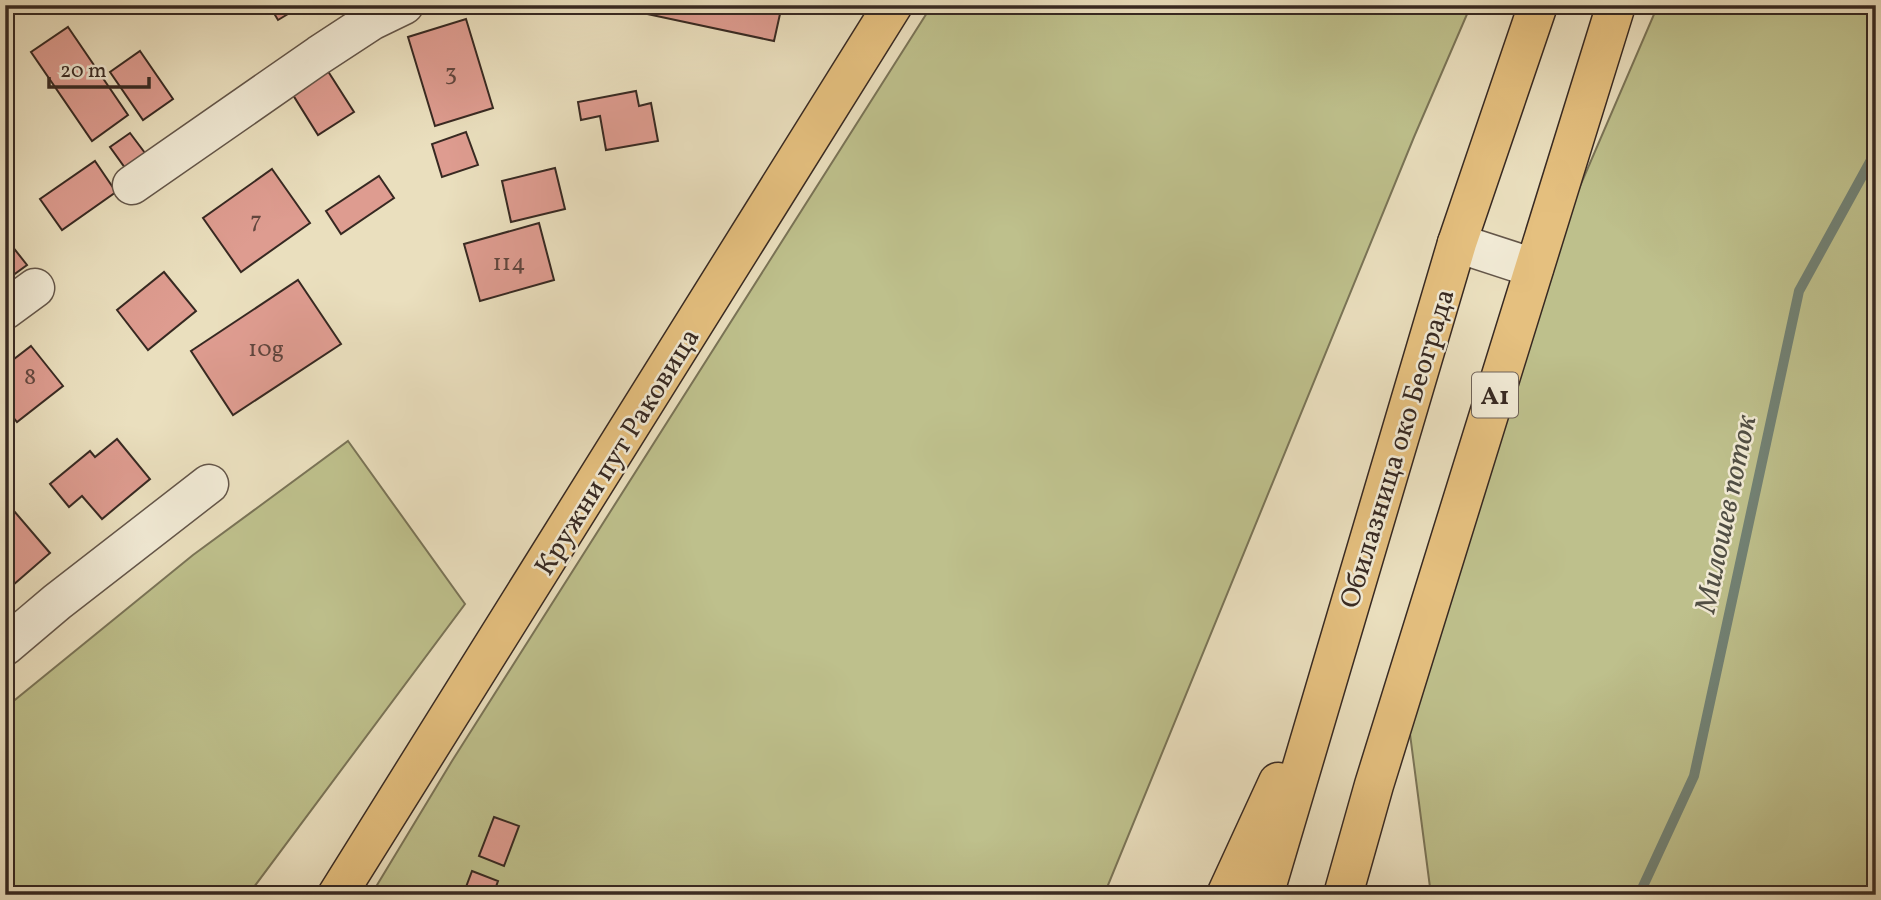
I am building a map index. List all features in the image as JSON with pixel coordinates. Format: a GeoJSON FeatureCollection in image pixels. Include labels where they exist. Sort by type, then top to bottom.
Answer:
{"type":"FeatureCollection","features":[{"type":"Feature","properties":{"kind":"main road","name":"Кружни пут Раковица"},"geometry":{"type":"LineString","coordinates":[[337,895],[893,5]]}},
{"type":"Feature","properties":{"kind":"main road","name":"Обилазница око Београда"},"geometry":{"type":"LineString","coordinates":[[1264,895],[1457,243],[1538,5]]}},
{"type":"Feature","properties":{"kind":"main road","name":"A1"},"geometry":{"type":"LineString","coordinates":[[1343,895],[1374,785],[1616,5]]}},
{"type":"Feature","properties":{"kind":"main road"},"geometry":{"type":"LineString","coordinates":[[1226,895],[1241,858],[1330,673]]}},
{"type":"Feature","properties":{"kind":"main road"},"geometry":{"type":"LineString","coordinates":[[1370,895],[1374,785]]}},
{"type":"Feature","properties":{"kind":"street"},"geometry":{"type":"LineString","coordinates":[[132,185],[319,55],[371,21],[404,5]]}},
{"type":"Feature","properties":{"kind":"street"},"geometry":{"type":"LineString","coordinates":[[1457,243],[1534,268]]}},
{"type":"Feature","properties":{"kind":"street"},"geometry":{"type":"LineString","coordinates":[[5,646],[57,602],[209,484]]}},
{"type":"Feature","properties":{"kind":"green space"},"geometry":{"type":"Polygon","coordinates":[[[932,5],[1471,5],[1414,137],[1104,895],[371,895],[452,761],[932,5]]]}},
{"type":"Feature","properties":{"kind":"green space"},"geometry":{"type":"Polygon","coordinates":[[[1658,5],[1876,5],[1876,895],[1431,895],[1401,665],[1482,414],[1658,5]]]}},
{"type":"Feature","properties":{"kind":"green space"},"geometry":{"type":"Polygon","coordinates":[[[348,441],[465,604],[248,895],[5,895],[5,708],[193,555],[348,441]]]}},
{"type":"Feature","properties":{"kind":"building"},"geometry":{"type":"Polygon","coordinates":[[[269,5],[303,5],[278,20],[269,5]]]}},
{"type":"Feature","properties":{"kind":"building"},"geometry":{"type":"Polygon","coordinates":[[[634,5],[782,5],[774,41],[633,11],[634,5]]]}},
{"type":"Feature","properties":{"kind":"building"},"geometry":{"type":"Polygon","coordinates":[[[466,19],[493,108],[435,126],[408,37],[466,19]]]}},
{"type":"Feature","properties":{"kind":"building"},"geometry":{"type":"Polygon","coordinates":[[[68,27],[128,115],[92,141],[31,52],[68,27]]]}},
{"type":"Feature","properties":{"kind":"building"},"geometry":{"type":"Polygon","coordinates":[[[140,51],[173,99],[143,120],[110,72],[140,51]]]}},
{"type":"Feature","properties":{"kind":"building"},"geometry":{"type":"Polygon","coordinates":[[[324,65],[354,112],[318,135],[288,87],[324,65]]]}},
{"type":"Feature","properties":{"kind":"building"},"geometry":{"type":"Polygon","coordinates":[[[636,91],[639,106],[651,103],[658,141],[606,150],[600,116],[581,120],[578,102],[636,91]]]}},
{"type":"Feature","properties":{"kind":"building"},"geometry":{"type":"Polygon","coordinates":[[[466,132],[478,165],[442,177],[432,144],[466,132]]]}},
{"type":"Feature","properties":{"kind":"building"},"geometry":{"type":"Polygon","coordinates":[[[130,133],[148,157],[128,172],[110,147],[130,133]]]}},
{"type":"Feature","properties":{"kind":"building"},"geometry":{"type":"Polygon","coordinates":[[[95,161],[116,192],[62,230],[40,199],[95,161]]]}},
{"type":"Feature","properties":{"kind":"building"},"geometry":{"type":"Polygon","coordinates":[[[555,168],[565,209],[511,222],[502,181],[555,168]]]}},
{"type":"Feature","properties":{"kind":"building"},"geometry":{"type":"Polygon","coordinates":[[[272,169],[310,223],[241,272],[203,218],[272,169]]]}},
{"type":"Feature","properties":{"kind":"building"},"geometry":{"type":"Polygon","coordinates":[[[379,176],[394,198],[341,234],[326,211],[379,176]]]}},
{"type":"Feature","properties":{"kind":"building"},"geometry":{"type":"Polygon","coordinates":[[[5,186],[13,198],[5,203],[5,186]]]}},
{"type":"Feature","properties":{"kind":"building"},"geometry":{"type":"Polygon","coordinates":[[[539,223],[554,280],[480,301],[464,244],[539,223]]]}},
{"type":"Feature","properties":{"kind":"building"},"geometry":{"type":"Polygon","coordinates":[[[5,237],[27,265],[5,281],[5,237]]]}},
{"type":"Feature","properties":{"kind":"building"},"geometry":{"type":"Polygon","coordinates":[[[164,272],[196,311],[148,350],[117,310],[164,272]]]}},
{"type":"Feature","properties":{"kind":"building"},"geometry":{"type":"Polygon","coordinates":[[[298,280],[341,344],[233,415],[191,351],[298,280]]]}},
{"type":"Feature","properties":{"kind":"building"},"geometry":{"type":"Polygon","coordinates":[[[31,346],[63,386],[17,422],[5,407],[5,366],[31,346]]]}},
{"type":"Feature","properties":{"kind":"building"},"geometry":{"type":"Polygon","coordinates":[[[117,439],[150,479],[102,519],[82,496],[69,507],[50,484],[90,451],[95,457],[117,439]]]}},
{"type":"Feature","properties":{"kind":"building"},"geometry":{"type":"Polygon","coordinates":[[[8,504],[50,553],[5,592],[5,506],[8,504]]]}},
{"type":"Feature","properties":{"kind":"building"},"geometry":{"type":"Polygon","coordinates":[[[494,817],[519,826],[504,866],[479,856],[494,817]]]}},
{"type":"Feature","properties":{"kind":"building"},"geometry":{"type":"Polygon","coordinates":[[[472,871],[498,881],[493,895],[463,895],[472,871]]]}},
{"type":"Feature","properties":{"kind":"waterway","name":"Милошев поток"},"geometry":{"type":"LineString","coordinates":[[1639,895],[1694,776],[1799,291],[1876,151]]}}]}
